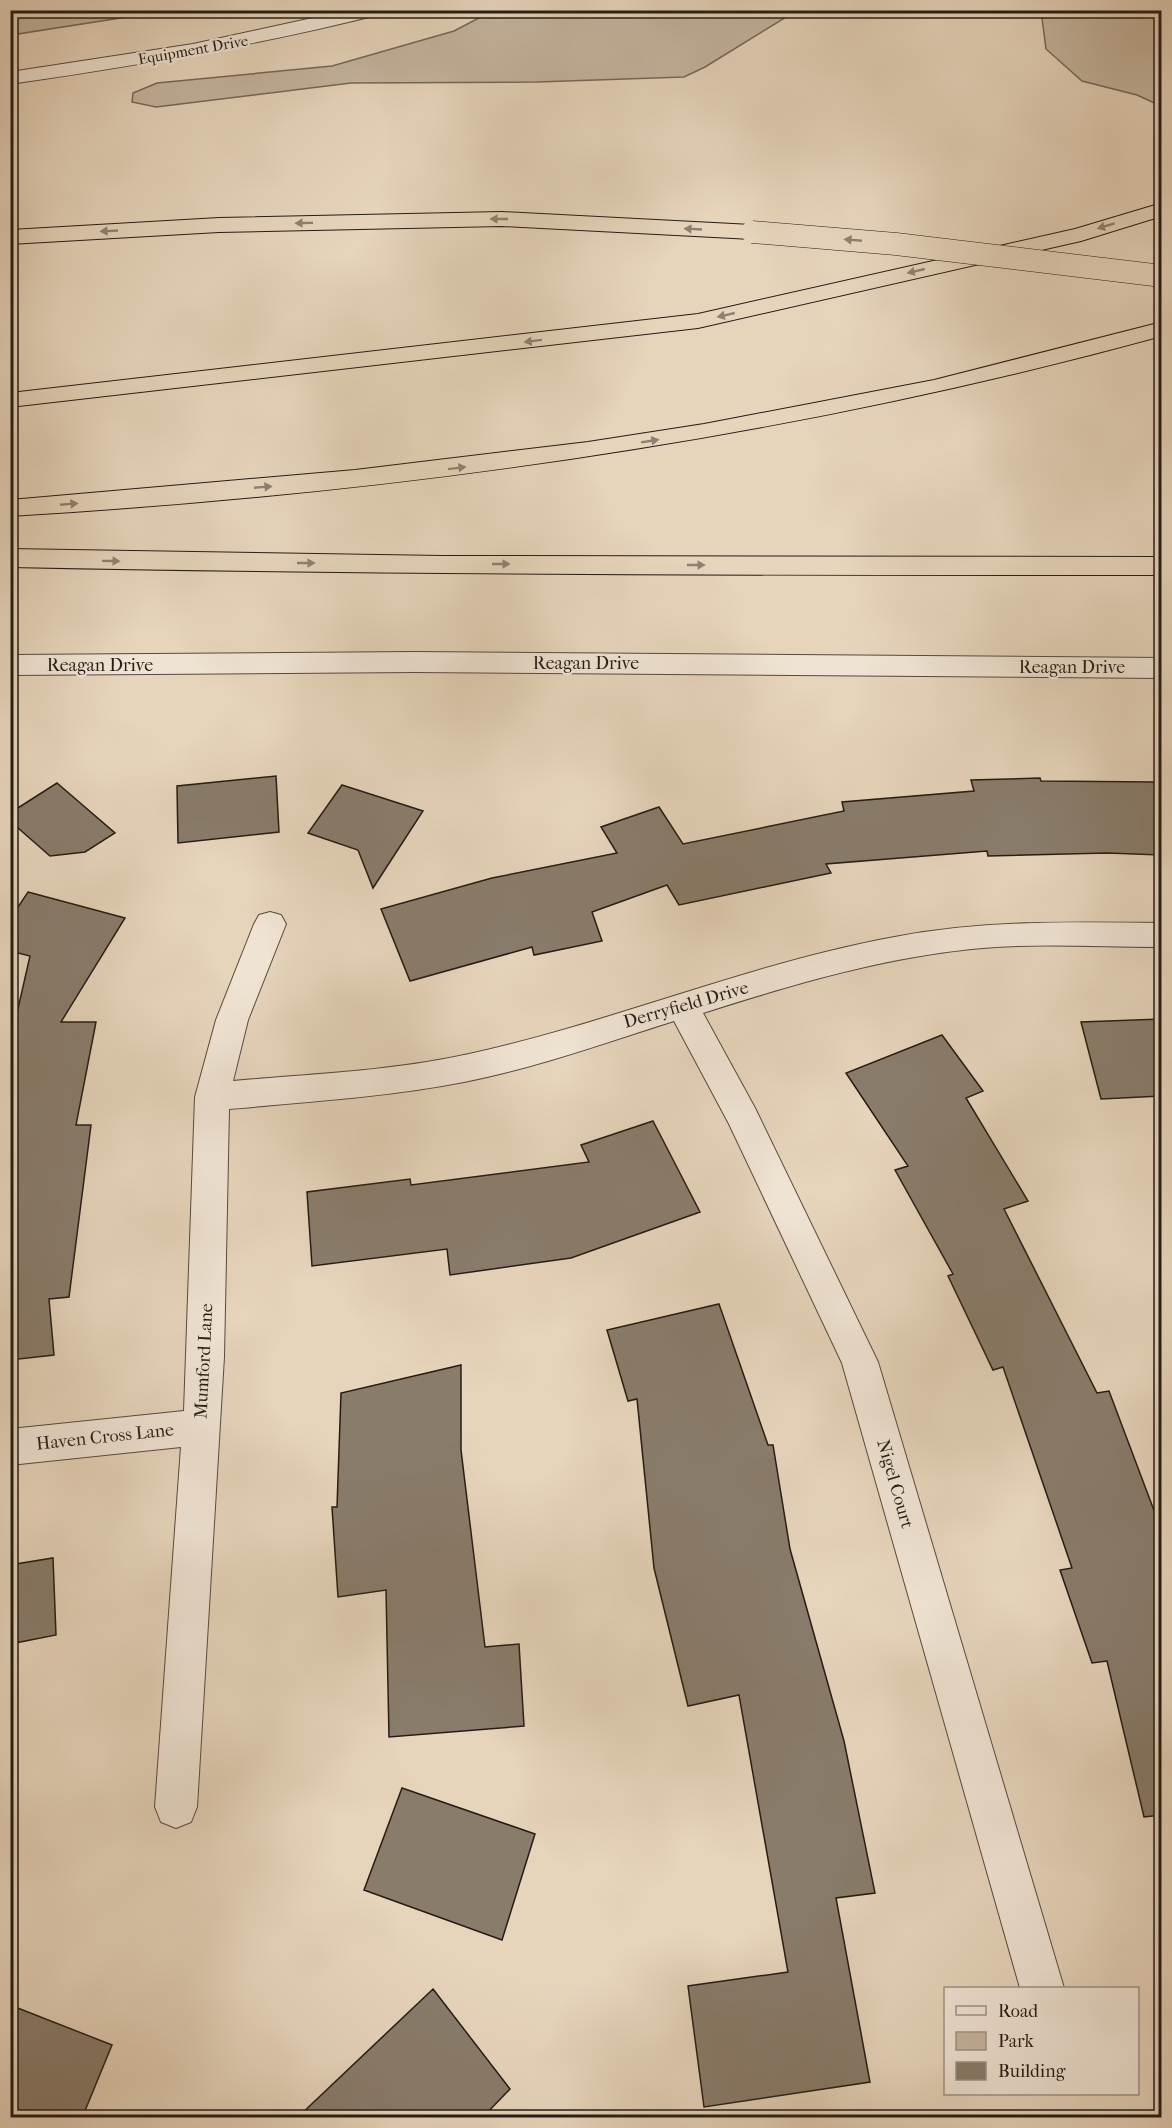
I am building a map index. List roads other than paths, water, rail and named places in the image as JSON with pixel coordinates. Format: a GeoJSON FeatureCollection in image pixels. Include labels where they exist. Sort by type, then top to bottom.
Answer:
{"type":"FeatureCollection","features":[{"type":"Feature","properties":{"kind":"highway"},"geometry":{"type":"LineString","coordinates":[[10,400],[698,321],[1081,234],[1161,209]]}},
{"type":"Feature","properties":{"kind":"highway"},"geometry":{"type":"LineString","coordinates":[[10,237],[219,225],[502,219],[752,232],[896,244],[1161,276]]}},
{"type":"Feature","properties":{"kind":"highway"},"geometry":{"type":"LineString","coordinates":[[10,508],[411,474],[601,449],[865,402],[960,381],[1161,329]]}},
{"type":"Feature","properties":{"kind":"highway"},"geometry":{"type":"LineString","coordinates":[[10,558],[532,564],[1161,566]]}},
{"type":"Feature","properties":{"kind":"street","name":"Equipment Drive"},"geometry":{"type":"LineString","coordinates":[[10,78],[146,59],[254,39],[374,10]]}},
{"type":"Feature","properties":{"kind":"street","name":"Reagan Drive"},"geometry":{"type":"LineString","coordinates":[[10,665],[414,662],[1161,668]]}},
{"type":"Feature","properties":{"kind":"street","name":"Mumford Lane"},"geometry":{"type":"LineString","coordinates":[[176,1807],[206,1357],[212,1097],[232,1020],[270,924]]}},
{"type":"Feature","properties":{"kind":"street","name":"Derryfield Drive"},"geometry":{"type":"LineString","coordinates":[[212,1097],[416,1075],[500,1060],[681,1005],[854,959],[958,939],[1025,935],[1161,935]]}},
{"type":"Feature","properties":{"kind":"street","name":"Nigel Court"},"geometry":{"type":"LineString","coordinates":[[681,1005],[743,1118],[860,1362],[1041,1987]]}},
{"type":"Feature","properties":{"kind":"street","name":"Haven Cross Lane"},"geometry":{"type":"LineString","coordinates":[[10,1447],[200,1427]]}}]}
